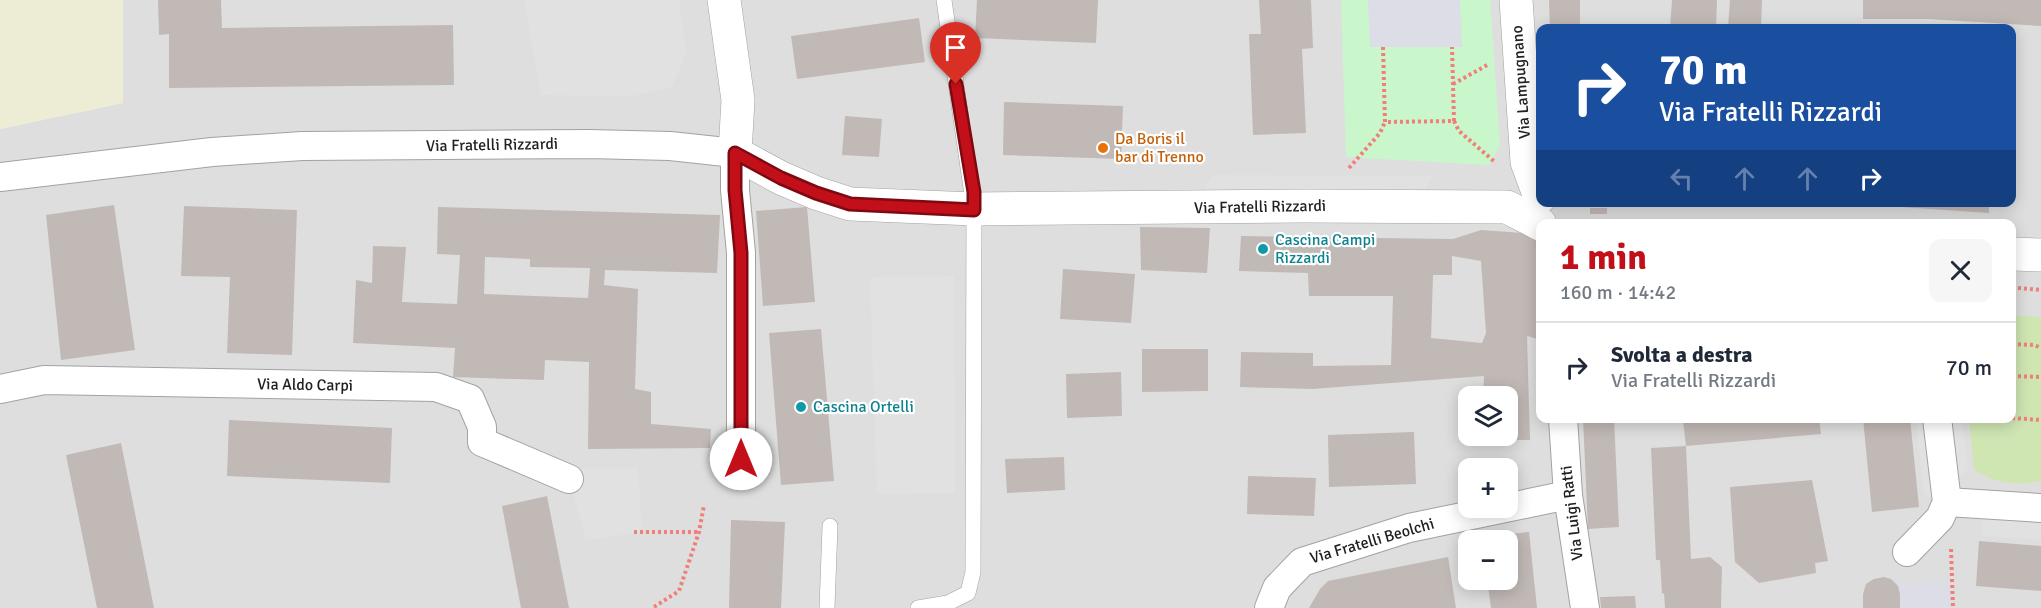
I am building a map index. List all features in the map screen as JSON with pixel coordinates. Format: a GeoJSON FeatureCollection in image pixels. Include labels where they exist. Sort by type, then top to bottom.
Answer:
{"type":"FeatureCollection","features":[{"type":"Feature","properties":{"kind":"street"},"geometry":{"type":"LineString","coordinates":[[724,0],[738,100],[735,190],[741,253],[741,459]]}},
{"type":"Feature","properties":{"kind":"street","name":"Via Lampugnano"},"geometry":{"type":"LineString","coordinates":[[1516,0],[1527,162],[1536,186]]}},
{"type":"Feature","properties":{"kind":"street","name":"Via Fratelli Rizzardi"},"geometry":{"type":"LineString","coordinates":[[0,177],[212,152],[302,146],[589,144],[670,146],[735,153],[781,178],[850,204],[974,210],[1305,206],[1507,207],[1536,222]]}},
{"type":"Feature","properties":{"kind":"street"},"geometry":{"type":"LineString","coordinates":[[2016,254],[2041,255]]}},
{"type":"Feature","properties":{"kind":"street","name":"Via Aldo Carpi"},"geometry":{"type":"LineString","coordinates":[[0,389],[44,380],[436,387],[470,399],[482,427],[482,442],[569,479]]}},
{"type":"Feature","properties":{"kind":"street","name":"Via Luigi Ratti"},"geometry":{"type":"LineString","coordinates":[[1563,423],[1568,495],[1585,608]]}},
{"type":"Feature","properties":{"kind":"street"},"geometry":{"type":"LineString","coordinates":[[1906,552],[1940,518],[1947,502],[1938,423]]}},
{"type":"Feature","properties":{"kind":"street","name":"Via Fratelli Beolchi"},"geometry":{"type":"LineString","coordinates":[[1269,608],[1277,588],[1302,562],[1409,528],[1568,495]]}},
{"type":"Feature","properties":{"kind":"street"},"geometry":{"type":"LineString","coordinates":[[1947,502],[2041,508]]}},
{"type":"Feature","properties":{"kind":"lane"},"geometry":{"type":"LineString","coordinates":[[918,608],[969,601],[973,572],[974,192],[968,167],[944,0]]}},
{"type":"Feature","properties":{"kind":"lane"},"geometry":{"type":"LineString","coordinates":[[827,608],[830,526]]}},
{"type":"Feature","properties":{"kind":"path"},"geometry":{"type":"LineString","coordinates":[[1349,168],[1380,133],[1385,122],[1383,47]]}},
{"type":"Feature","properties":{"kind":"path"},"geometry":{"type":"LineString","coordinates":[[1452,47],[1454,121],[1459,131],[1498,165]]}},
{"type":"Feature","properties":{"kind":"path"},"geometry":{"type":"LineString","coordinates":[[1453,84],[1491,63]]}},
{"type":"Feature","properties":{"kind":"path"},"geometry":{"type":"LineString","coordinates":[[1385,122],[1454,121]]}},
{"type":"Feature","properties":{"kind":"path"},"geometry":{"type":"LineString","coordinates":[[2016,288],[2041,290]]}},
{"type":"Feature","properties":{"kind":"path"},"geometry":{"type":"LineString","coordinates":[[2016,344],[2034,345],[2041,348]]}},
{"type":"Feature","properties":{"kind":"path"},"geometry":{"type":"LineString","coordinates":[[2016,376],[2041,377]]}},
{"type":"Feature","properties":{"kind":"path"},"geometry":{"type":"LineString","coordinates":[[2016,418],[2041,420]]}},
{"type":"Feature","properties":{"kind":"path"},"geometry":{"type":"LineString","coordinates":[[654,607],[679,591],[699,531],[704,505]]}},
{"type":"Feature","properties":{"kind":"path"},"geometry":{"type":"LineString","coordinates":[[634,532],[699,531]]}},
{"type":"Feature","properties":{"kind":"path"},"geometry":{"type":"LineString","coordinates":[[1951,540],[1953,608]]}},
{"type":"Feature","properties":{"kind":"shaded area"},"geometry":{"type":"Polygon","coordinates":[[[123,0],[2041,0],[2041,608],[0,608],[0,129],[123,103],[123,0]]]}},
{"type":"Feature","properties":{"kind":"shaded area"},"geometry":{"type":"Polygon","coordinates":[[[524,0],[679,0],[686,53],[671,88],[631,96],[541,95],[524,0]]]}},
{"type":"Feature","properties":{"kind":"shaded area"},"geometry":{"type":"Polygon","coordinates":[[[1368,0],[1460,0],[1462,47],[1370,47],[1368,0]]]}},
{"type":"Feature","properties":{"kind":"shaded area"},"geometry":{"type":"Polygon","coordinates":[[[1213,175],[1433,176],[1423,192],[1204,190],[1213,175]]]}},
{"type":"Feature","properties":{"kind":"shaded area"},"geometry":{"type":"Polygon","coordinates":[[[954,276],[955,493],[877,494],[870,277],[954,276]]]}},
{"type":"Feature","properties":{"kind":"shaded area"},"geometry":{"type":"Polygon","coordinates":[[[1916,423],[1924,423],[1932,497],[1924,494],[1916,423]]]}},
{"type":"Feature","properties":{"kind":"shaded area"},"geometry":{"type":"Polygon","coordinates":[[[1943,423],[1962,423],[1968,469],[1954,481],[1943,423]]]}},
{"type":"Feature","properties":{"kind":"shaded area"},"geometry":{"type":"Polygon","coordinates":[[[638,468],[642,532],[586,540],[566,469],[638,468]]]}},
{"type":"Feature","properties":{"kind":"shaded area"},"geometry":{"type":"Polygon","coordinates":[[[1983,516],[2041,520],[2041,540],[1982,536],[1983,516]]]}},
{"type":"Feature","properties":{"kind":"shaded area"},"geometry":{"type":"Polygon","coordinates":[[[1948,581],[1949,608],[1900,608],[1900,594],[1896,584],[1948,581]]]}},
{"type":"Feature","properties":{"kind":"green space"},"geometry":{"type":"Polygon","coordinates":[[[0,0],[123,0],[123,103],[0,129],[0,0]]]}},
{"type":"Feature","properties":{"kind":"green space"},"geometry":{"type":"Polygon","coordinates":[[[1341,0],[1490,0],[1500,145],[1489,165],[1346,157],[1341,0]]]}},
{"type":"Feature","properties":{"kind":"green space"},"geometry":{"type":"Polygon","coordinates":[[[2016,315],[2041,317],[2041,481],[2006,483],[1974,470],[1969,423],[2016,423],[2016,315]]]}},
{"type":"Feature","properties":{"kind":"building"},"geometry":{"type":"Polygon","coordinates":[[[158,0],[221,0],[222,28],[453,25],[454,85],[169,88],[169,34],[159,35],[158,0]]]}},
{"type":"Feature","properties":{"kind":"building"},"geometry":{"type":"Polygon","coordinates":[[[977,0],[1098,0],[1096,43],[975,38],[977,0]]]}},
{"type":"Feature","properties":{"kind":"building"},"geometry":{"type":"Polygon","coordinates":[[[1259,0],[1311,0],[1313,48],[1302,49],[1306,133],[1253,135],[1249,34],[1261,34],[1259,0]]]}},
{"type":"Feature","properties":{"kind":"building"},"geometry":{"type":"Polygon","coordinates":[[[1549,0],[1580,0],[1580,24],[1550,24],[1549,0]]]}},
{"type":"Feature","properties":{"kind":"building"},"geometry":{"type":"Polygon","coordinates":[[[1672,0],[1717,0],[1716,24],[1670,24],[1672,0]]]}},
{"type":"Feature","properties":{"kind":"building"},"geometry":{"type":"Polygon","coordinates":[[[1730,0],[1762,0],[1761,24],[1728,24],[1730,0]]]}},
{"type":"Feature","properties":{"kind":"building"},"geometry":{"type":"Polygon","coordinates":[[[1863,0],[2041,0],[2041,26],[1928,19],[1863,19],[1863,0]]]}},
{"type":"Feature","properties":{"kind":"building"},"geometry":{"type":"Polygon","coordinates":[[[919,18],[925,62],[797,79],[791,36],[919,18]]]}},
{"type":"Feature","properties":{"kind":"building"},"geometry":{"type":"Polygon","coordinates":[[[1004,102],[1123,106],[1121,159],[1003,155],[1004,102]]]}},
{"type":"Feature","properties":{"kind":"building"},"geometry":{"type":"Polygon","coordinates":[[[845,116],[882,119],[879,157],[842,155],[845,116]]]}},
{"type":"Feature","properties":{"kind":"building"},"geometry":{"type":"Polygon","coordinates":[[[114,205],[135,350],[61,360],[46,215],[114,205]]]}},
{"type":"Feature","properties":{"kind":"building"},"geometry":{"type":"Polygon","coordinates":[[[184,206],[297,210],[292,355],[227,353],[230,277],[181,276],[184,206]]]}},
{"type":"Feature","properties":{"kind":"building"},"geometry":{"type":"Polygon","coordinates":[[[438,207],[720,215],[717,273],[605,270],[604,285],[638,289],[635,389],[651,392],[651,424],[711,429],[710,448],[588,449],[589,362],[545,360],[544,380],[453,377],[455,348],[353,343],[356,280],[372,283],[373,246],[406,247],[402,302],[457,304],[460,255],[437,254],[438,207]],[[485,257],[484,294],[588,298],[590,268],[530,267],[530,259],[485,257]]]}},
{"type":"Feature","properties":{"kind":"building"},"geometry":{"type":"Polygon","coordinates":[[[807,207],[815,302],[763,306],[756,211],[807,207]]]}},
{"type":"Feature","properties":{"kind":"building"},"geometry":{"type":"Polygon","coordinates":[[[1901,207],[1989,207],[1989,213],[1901,207]]]}},
{"type":"Feature","properties":{"kind":"building"},"geometry":{"type":"Polygon","coordinates":[[[1590,208],[1607,208],[1607,214],[1590,214],[1590,208]]]}},
{"type":"Feature","properties":{"kind":"building"},"geometry":{"type":"Polygon","coordinates":[[[1140,227],[1210,228],[1207,273],[1141,270],[1140,227]]]}},
{"type":"Feature","properties":{"kind":"building"},"geometry":{"type":"Polygon","coordinates":[[[1481,230],[1536,234],[1536,338],[1527,336],[1530,440],[1518,440],[1518,386],[1484,386],[1484,376],[1312,389],[1240,387],[1241,352],[1313,353],[1313,366],[1391,365],[1393,296],[1309,296],[1308,273],[1239,271],[1241,236],[1453,239],[1481,230]],[[1452,256],[1452,275],[1433,275],[1431,338],[1482,343],[1486,333],[1481,261],[1452,256]]]}},
{"type":"Feature","properties":{"kind":"building"},"geometry":{"type":"Polygon","coordinates":[[[1063,269],[1135,274],[1131,323],[1060,319],[1063,269]]]}},
{"type":"Feature","properties":{"kind":"building","name":"Cascina Ortelli"},"geometry":{"type":"Polygon","coordinates":[[[821,329],[834,481],[781,485],[769,333],[821,329]]]}},
{"type":"Feature","properties":{"kind":"building"},"geometry":{"type":"Polygon","coordinates":[[[1142,349],[1208,349],[1208,391],[1142,392],[1142,349]]]}},
{"type":"Feature","properties":{"kind":"building"},"geometry":{"type":"Polygon","coordinates":[[[1121,372],[1122,416],[1067,418],[1066,374],[1121,372]]]}},
{"type":"Feature","properties":{"kind":"building"},"geometry":{"type":"Polygon","coordinates":[[[229,420],[392,428],[390,483],[227,476],[229,420]]]}},
{"type":"Feature","properties":{"kind":"building"},"geometry":{"type":"Polygon","coordinates":[[[1583,423],[1614,423],[1619,527],[1588,529],[1583,423]]]}},
{"type":"Feature","properties":{"kind":"building"},"geometry":{"type":"Polygon","coordinates":[[[1683,423],[1820,423],[1821,434],[1686,446],[1683,423]]]}},
{"type":"Feature","properties":{"kind":"building"},"geometry":{"type":"Polygon","coordinates":[[[1863,423],[1911,423],[1919,507],[1872,512],[1863,423]]]}},
{"type":"Feature","properties":{"kind":"building"},"geometry":{"type":"Polygon","coordinates":[[[1414,432],[1416,484],[1329,487],[1328,435],[1414,432]]]}},
{"type":"Feature","properties":{"kind":"building"},"geometry":{"type":"Polygon","coordinates":[[[121,443],[154,608],[97,608],[66,455],[121,443]]]}},
{"type":"Feature","properties":{"kind":"building"},"geometry":{"type":"Polygon","coordinates":[[[1686,446],[1691,559],[1710,557],[1722,567],[1721,608],[1665,608],[1660,560],[1656,560],[1651,448],[1686,446]]]}},
{"type":"Feature","properties":{"kind":"building"},"geometry":{"type":"Polygon","coordinates":[[[1064,457],[1065,490],[1007,493],[1005,459],[1064,457]]]}},
{"type":"Feature","properties":{"kind":"building"},"geometry":{"type":"Polygon","coordinates":[[[1248,476],[1316,478],[1314,516],[1247,514],[1248,476]]]}},
{"type":"Feature","properties":{"kind":"building"},"geometry":{"type":"Polygon","coordinates":[[[1812,480],[1828,561],[1815,563],[1816,573],[1759,583],[1735,562],[1730,487],[1812,480]]]}},
{"type":"Feature","properties":{"kind":"building"},"geometry":{"type":"Polygon","coordinates":[[[547,496],[569,608],[521,608],[502,506],[547,496]]]}},
{"type":"Feature","properties":{"kind":"building"},"geometry":{"type":"Polygon","coordinates":[[[731,520],[785,522],[781,608],[729,608],[731,520]]]}},
{"type":"Feature","properties":{"kind":"building"},"geometry":{"type":"Polygon","coordinates":[[[1529,532],[1537,608],[1491,608],[1489,590],[1518,590],[1518,533],[1529,532]]]}},
{"type":"Feature","properties":{"kind":"building"},"geometry":{"type":"Polygon","coordinates":[[[1979,541],[2041,546],[2041,591],[1976,586],[1979,541]]]}},
{"type":"Feature","properties":{"kind":"building"},"geometry":{"type":"Polygon","coordinates":[[[1448,557],[1456,608],[1309,608],[1320,589],[1328,581],[1448,557]]]}},
{"type":"Feature","properties":{"kind":"building"},"geometry":{"type":"Polygon","coordinates":[[[1884,577],[1891,579],[1898,586],[1900,608],[1863,608],[1866,584],[1884,577]]]}},
{"type":"Feature","properties":{"kind":"building"},"geometry":{"type":"Polygon","coordinates":[[[1635,596],[1636,608],[1601,608],[1600,597],[1635,596]]]}},
{"type":"Feature","properties":{"kind":"place","name":"Da Boris il bar di Trenno"},"geometry":{"type":"Point","coordinates":[1103,148]}},
{"type":"Feature","properties":{"kind":"place","name":"Cascina Campi Rizzardi"},"geometry":{"type":"Point","coordinates":[1263,249]}},
{"type":"Feature","properties":{"kind":"place","name":"Cascina Ortelli"},"geometry":{"type":"Point","coordinates":[801,407]}},
{"type":"Feature","properties":{"kind":"route"},"geometry":{"type":"LineString","coordinates":[[741,459],[741,253],[735,190],[735,153],[781,178],[850,204],[974,210],[974,192],[968,167],[956,84]]}}]}
